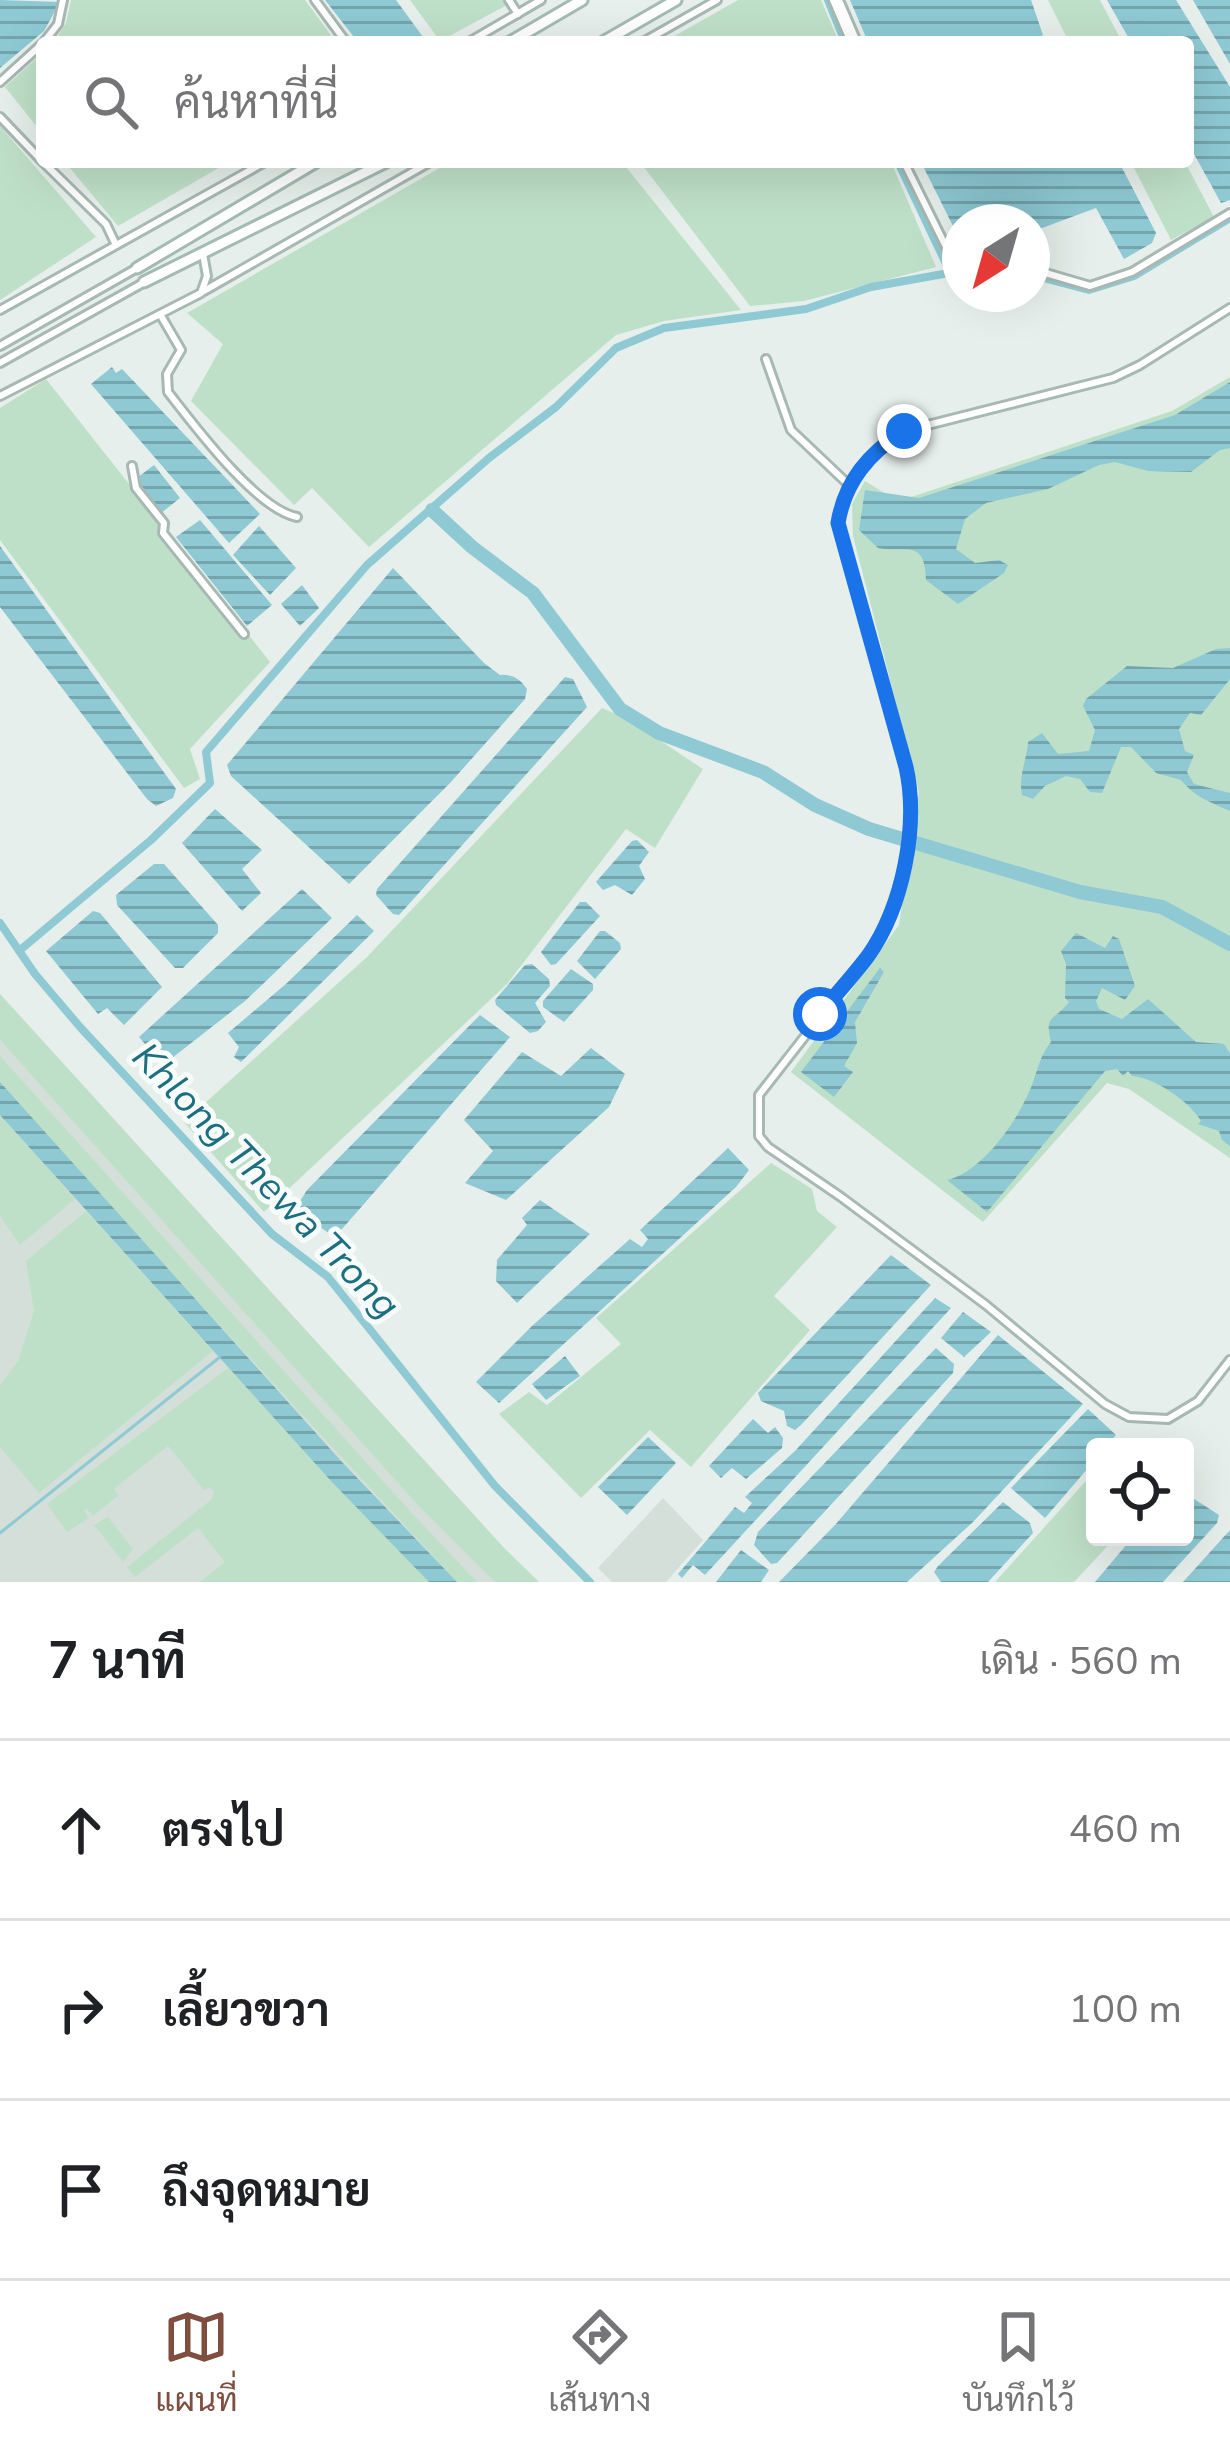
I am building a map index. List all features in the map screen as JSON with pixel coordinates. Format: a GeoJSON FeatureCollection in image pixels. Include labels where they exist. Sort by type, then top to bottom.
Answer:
{"type":"FeatureCollection","features":[{"type":"Feature","properties":{"kind":"main road"},"geometry":{"type":"LineString","coordinates":[[520,36],[582,0]]}},
{"type":"Feature","properties":{"kind":"main road"},"geometry":{"type":"LineString","coordinates":[[613,36],[676,0]]}},
{"type":"Feature","properties":{"kind":"main road"},"geometry":{"type":"LineString","coordinates":[[137,268],[306,168]]}},
{"type":"Feature","properties":{"kind":"main road"},"geometry":{"type":"LineString","coordinates":[[144,282],[373,168]]}},
{"type":"Feature","properties":{"kind":"street"},"geometry":{"type":"LineString","coordinates":[[49,36],[58,24],[63,0]]}},
{"type":"Feature","properties":{"kind":"street"},"geometry":{"type":"LineString","coordinates":[[315,0],[342,36]]}},
{"type":"Feature","properties":{"kind":"street"},"geometry":{"type":"LineString","coordinates":[[509,0],[518,14]]}},
{"type":"Feature","properties":{"kind":"street"},"geometry":{"type":"LineString","coordinates":[[480,36],[541,0]]}},
{"type":"Feature","properties":{"kind":"street"},"geometry":{"type":"LineString","coordinates":[[654,36],[717,0]]}},
{"type":"Feature","properties":{"kind":"street"},"geometry":{"type":"LineString","coordinates":[[836,0],[851,36]]}},
{"type":"Feature","properties":{"kind":"street"},"geometry":{"type":"LineString","coordinates":[[0,82],[36,49]]}},
{"type":"Feature","properties":{"kind":"street"},"geometry":{"type":"LineString","coordinates":[[0,117],[36,154]]}},
{"type":"Feature","properties":{"kind":"street"},"geometry":{"type":"LineString","coordinates":[[50,168],[106,224],[116,245]]}},
{"type":"Feature","properties":{"kind":"street"},"geometry":{"type":"LineString","coordinates":[[0,310],[254,168]]}},
{"type":"Feature","properties":{"kind":"street"},"geometry":{"type":"LineString","coordinates":[[0,396],[201,293],[420,168]]}},
{"type":"Feature","properties":{"kind":"street"},"geometry":{"type":"LineString","coordinates":[[907,168],[942,237]]}},
{"type":"Feature","properties":{"kind":"street"},"geometry":{"type":"LineString","coordinates":[[1050,274],[1090,286],[1132,272],[1230,213]]}},
{"type":"Feature","properties":{"kind":"street"},"geometry":{"type":"LineString","coordinates":[[201,293],[207,276],[202,250]]}},
{"type":"Feature","properties":{"kind":"street"},"geometry":{"type":"LineString","coordinates":[[0,346],[137,268]]}},
{"type":"Feature","properties":{"kind":"street"},"geometry":{"type":"LineString","coordinates":[[0,364],[144,282]]}},
{"type":"Feature","properties":{"kind":"street"},"geometry":{"type":"LineString","coordinates":[[1230,308],[1113,378],[904,431],[879,446],[849,485],[838,523],[906,767],[911,789],[909,831],[893,905],[869,954],[759,1096],[759,1136],[769,1148],[986,1305],[1105,1404],[1129,1417],[1168,1419],[1198,1401],[1230,1360]]}},
{"type":"Feature","properties":{"kind":"street"},"geometry":{"type":"LineString","coordinates":[[160,314],[181,350],[166,374],[168,392],[255,491],[279,511],[297,517]]}},
{"type":"Feature","properties":{"kind":"street"},"geometry":{"type":"LineString","coordinates":[[766,359],[791,430],[849,485]]}},
{"type":"Feature","properties":{"kind":"street"},"geometry":{"type":"LineString","coordinates":[[132,466],[136,488],[164,524],[163,533],[244,634]]}},
{"type":"Feature","properties":{"kind":"shaded area"},"geometry":{"type":"Polygon","coordinates":[[[0,994],[504,1548],[539,1582],[0,1582],[0,994]]]}},
{"type":"Feature","properties":{"kind":"shaded area"},"geometry":{"type":"Polygon","coordinates":[[[663,1498],[703,1540],[666,1582],[612,1582],[598,1568],[663,1498]]]}},
{"type":"Feature","properties":{"kind":"green space"},"geometry":{"type":"Polygon","coordinates":[[[71,0],[305,0],[332,36],[58,36],[71,0]]]}},
{"type":"Feature","properties":{"kind":"green space"},"geometry":{"type":"Polygon","coordinates":[[[410,0],[504,0],[507,5],[449,36],[436,36],[410,0]]]}},
{"type":"Feature","properties":{"kind":"green space"},"geometry":{"type":"Polygon","coordinates":[[[738,0],[821,0],[836,36],[675,36],[738,0]]]}},
{"type":"Feature","properties":{"kind":"green space"},"geometry":{"type":"Polygon","coordinates":[[[1048,0],[1100,0],[1119,36],[1066,36],[1048,0]]]}},
{"type":"Feature","properties":{"kind":"green space"},"geometry":{"type":"Polygon","coordinates":[[[36,59],[36,126],[5,87],[36,59]]]}},
{"type":"Feature","properties":{"kind":"green space"},"geometry":{"type":"Polygon","coordinates":[[[0,126],[96,237],[0,300],[0,126]]]}},
{"type":"Feature","properties":{"kind":"green space"},"geometry":{"type":"Polygon","coordinates":[[[70,168],[219,168],[118,226],[70,168]]]}},
{"type":"Feature","properties":{"kind":"green space"},"geometry":{"type":"Polygon","coordinates":[[[440,168],[627,168],[741,310],[664,321],[616,335],[369,547],[312,488],[294,505],[191,401],[223,344],[187,313],[440,168]]]}},
{"type":"Feature","properties":{"kind":"green space"},"geometry":{"type":"Polygon","coordinates":[[[645,168],[894,168],[936,267],[804,301],[750,306],[645,168]]]}},
{"type":"Feature","properties":{"kind":"green space"},"geometry":{"type":"Polygon","coordinates":[[[1134,168],[1188,168],[1214,217],[1171,240],[1134,168]]]}},
{"type":"Feature","properties":{"kind":"green space"},"geometry":{"type":"Polygon","coordinates":[[[1230,377],[1230,1158],[1129,1089],[1107,1083],[983,1222],[791,1072],[899,925],[919,792],[853,536],[852,504],[865,481],[891,497],[908,498],[1172,411],[1230,377]]]}},
{"type":"Feature","properties":{"kind":"green space"},"geometry":{"type":"Polygon","coordinates":[[[46,379],[270,662],[190,749],[200,779],[184,788],[0,540],[0,408],[46,379]]]}},
{"type":"Feature","properties":{"kind":"green space"},"geometry":{"type":"Polygon","coordinates":[[[602,708],[626,718],[703,769],[655,848],[626,829],[507,984],[264,1212],[184,1122],[367,957],[602,708]]]}},
{"type":"Feature","properties":{"kind":"green space"},"geometry":{"type":"Polygon","coordinates":[[[0,994],[539,1582],[495,1582],[417,1504],[0,1040],[0,994]]]}},
{"type":"Feature","properties":{"kind":"green space"},"geometry":{"type":"Polygon","coordinates":[[[0,1056],[477,1582],[457,1582],[53,1145],[0,1082],[0,1056]]]}},
{"type":"Feature","properties":{"kind":"green space"},"geometry":{"type":"Polygon","coordinates":[[[0,1115],[75,1199],[20,1245],[0,1216],[0,1115]]]}},
{"type":"Feature","properties":{"kind":"green space"},"geometry":{"type":"Polygon","coordinates":[[[771,1163],[812,1189],[817,1211],[837,1227],[774,1296],[810,1330],[691,1467],[650,1430],[581,1498],[499,1414],[529,1392],[547,1405],[621,1344],[596,1318],[771,1163]]]}},
{"type":"Feature","properties":{"kind":"green space"},"geometry":{"type":"Polygon","coordinates":[[[86,1211],[213,1351],[39,1493],[0,1447],[0,1385],[18,1361],[34,1311],[26,1261],[86,1211]]]}},
{"type":"Feature","properties":{"kind":"green space"},"geometry":{"type":"Polygon","coordinates":[[[228,1368],[429,1582],[200,1582],[225,1562],[198,1528],[135,1577],[127,1567],[214,1493],[210,1487],[204,1490],[168,1446],[114,1489],[119,1495],[93,1516],[84,1510],[89,1518],[67,1532],[47,1504],[228,1368]]]}},
{"type":"Feature","properties":{"kind":"green space"},"geometry":{"type":"Polygon","coordinates":[[[1086,1481],[1086,1546],[1108,1546],[1074,1582],[995,1582],[1086,1481]]]}},
{"type":"Feature","properties":{"kind":"green space"},"geometry":{"type":"Polygon","coordinates":[[[108,1517],[133,1549],[123,1562],[94,1525],[108,1517]]]}},
{"type":"Feature","properties":{"kind":"water"},"geometry":{"type":"Polygon","coordinates":[[[0,0],[60,2],[44,31],[0,68],[0,0]]]}},
{"type":"Feature","properties":{"kind":"water"},"geometry":{"type":"Polygon","coordinates":[[[325,0],[396,0],[422,36],[353,36],[325,0]]]}},
{"type":"Feature","properties":{"kind":"water"},"geometry":{"type":"Polygon","coordinates":[[[850,0],[1031,0],[1043,35],[1041,36],[865,36],[850,0]]]}},
{"type":"Feature","properties":{"kind":"water"},"geometry":{"type":"Polygon","coordinates":[[[1107,0],[1176,0],[1230,87],[1230,200],[1221,203],[1194,154],[1194,36],[1128,36],[1107,0]]]}},
{"type":"Feature","properties":{"kind":"water"},"geometry":{"type":"Polygon","coordinates":[[[1193,0],[1230,0],[1230,64],[1193,0]]]}},
{"type":"Feature","properties":{"kind":"water"},"geometry":{"type":"Polygon","coordinates":[[[924,168],[1122,168],[1156,233],[1152,243],[1124,259],[1096,208],[1050,225],[1050,204],[942,204],[924,168]]]}},
{"type":"Feature","properties":{"kind":"water"},"geometry":{"type":"Polygon","coordinates":[[[112,367],[116,373],[122,369],[260,514],[229,543],[91,384],[112,367]]]}},
{"type":"Feature","properties":{"kind":"water"},"geometry":{"type":"Polygon","coordinates":[[[1230,382],[1230,448],[1191,472],[1148,471],[1115,462],[1099,465],[1048,489],[986,503],[965,519],[956,549],[975,563],[999,560],[1008,565],[1004,573],[958,604],[926,580],[918,553],[878,548],[859,530],[865,490],[919,498],[1175,415],[1230,382]]]}},
{"type":"Feature","properties":{"kind":"water"},"geometry":{"type":"Polygon","coordinates":[[[154,465],[180,498],[160,514],[133,481],[154,465]]]}},
{"type":"Feature","properties":{"kind":"water"},"geometry":{"type":"Polygon","coordinates":[[[200,520],[272,605],[247,626],[176,537],[200,520]]]}},
{"type":"Feature","properties":{"kind":"water"},"geometry":{"type":"Polygon","coordinates":[[[259,526],[296,568],[270,595],[233,555],[259,526]]]}},
{"type":"Feature","properties":{"kind":"water"},"geometry":{"type":"Polygon","coordinates":[[[0,546],[176,789],[173,798],[156,806],[147,799],[0,607],[0,546]]]}},
{"type":"Feature","properties":{"kind":"water"},"geometry":{"type":"Polygon","coordinates":[[[393,568],[484,663],[500,675],[516,678],[527,689],[525,699],[450,783],[349,884],[231,776],[227,765],[393,568]]]}},
{"type":"Feature","properties":{"kind":"water"},"geometry":{"type":"Polygon","coordinates":[[[302,585],[319,608],[300,626],[281,604],[302,585]]]}},
{"type":"Feature","properties":{"kind":"water"},"geometry":{"type":"Polygon","coordinates":[[[1230,648],[1230,679],[1201,715],[1190,713],[1179,729],[1185,751],[1194,755],[1187,772],[1194,784],[1230,793],[1230,811],[1197,795],[1181,780],[1156,773],[1131,747],[1121,747],[1102,793],[1090,792],[1080,779],[1066,776],[1045,786],[1033,799],[1022,795],[1028,742],[1042,733],[1058,754],[1089,751],[1095,730],[1083,706],[1086,699],[1127,666],[1173,668],[1216,649],[1230,648]]]}},
{"type":"Feature","properties":{"kind":"water"},"geometry":{"type":"Polygon","coordinates":[[[565,677],[573,679],[587,707],[399,915],[393,914],[376,895],[377,889],[565,677]]]}},
{"type":"Feature","properties":{"kind":"water"},"geometry":{"type":"Polygon","coordinates":[[[215,809],[262,850],[242,869],[261,893],[242,911],[182,843],[215,809]]]}},
{"type":"Feature","properties":{"kind":"water"},"geometry":{"type":"Polygon","coordinates":[[[637,840],[649,852],[639,866],[645,879],[632,895],[615,885],[603,890],[596,882],[637,840]]]}},
{"type":"Feature","properties":{"kind":"water"},"geometry":{"type":"Polygon","coordinates":[[[154,864],[164,864],[218,925],[218,933],[183,968],[175,968],[117,905],[116,895],[154,864]]]}},
{"type":"Feature","properties":{"kind":"water"},"geometry":{"type":"Polygon","coordinates":[[[302,889],[332,918],[245,1001],[163,1065],[139,1037],[302,889]]]}},
{"type":"Feature","properties":{"kind":"water"},"geometry":{"type":"Polygon","coordinates":[[[580,902],[600,916],[551,965],[541,952],[580,902]]]}},
{"type":"Feature","properties":{"kind":"water"},"geometry":{"type":"Polygon","coordinates":[[[93,911],[100,913],[162,987],[124,1025],[107,1008],[98,1014],[46,951],[93,911]]]}},
{"type":"Feature","properties":{"kind":"water"},"geometry":{"type":"Polygon","coordinates":[[[357,915],[374,931],[241,1062],[234,1057],[239,1047],[228,1033],[357,915]]]}},
{"type":"Feature","properties":{"kind":"water"},"geometry":{"type":"Polygon","coordinates":[[[600,931],[620,943],[621,949],[595,979],[577,961],[600,931]]]}},
{"type":"Feature","properties":{"kind":"water"},"geometry":{"type":"Polygon","coordinates":[[[1076,933],[1105,948],[1113,936],[1119,939],[1135,986],[1125,1000],[1102,988],[1096,1001],[1099,1009],[1122,1019],[1148,999],[1196,1042],[1224,1044],[1230,1053],[1230,1146],[1219,1131],[1198,1124],[1201,1121],[1189,1106],[1161,1086],[1128,1071],[1123,1076],[1117,1069],[1105,1071],[987,1212],[947,1180],[975,1166],[1022,1107],[1051,1042],[1050,1022],[1069,1002],[1061,951],[1076,933]]]}},
{"type":"Feature","properties":{"kind":"water"},"geometry":{"type":"Polygon","coordinates":[[[532,964],[549,979],[550,986],[535,1003],[546,1022],[530,1033],[495,1000],[525,965],[532,964]]]}},
{"type":"Feature","properties":{"kind":"water"},"geometry":{"type":"Polygon","coordinates":[[[880,968],[884,972],[855,1022],[857,1043],[844,1066],[853,1072],[834,1097],[801,1072],[880,968]]]}},
{"type":"Feature","properties":{"kind":"water"},"geometry":{"type":"Polygon","coordinates":[[[571,969],[593,984],[593,990],[564,1022],[543,1007],[543,1001],[571,969]]]}},
{"type":"Feature","properties":{"kind":"water"},"geometry":{"type":"Polygon","coordinates":[[[480,1015],[510,1037],[342,1229],[333,1236],[304,1216],[297,1206],[307,1190],[480,1015]]]}},
{"type":"Feature","properties":{"kind":"water"},"geometry":{"type":"Polygon","coordinates":[[[591,1048],[625,1074],[609,1107],[506,1200],[465,1183],[493,1151],[464,1120],[522,1052],[561,1076],[591,1048]]]}},
{"type":"Feature","properties":{"kind":"water"},"geometry":{"type":"Polygon","coordinates":[[[0,1082],[342,1462],[457,1582],[429,1582],[331,1481],[0,1115],[0,1082]]]}},
{"type":"Feature","properties":{"kind":"water"},"geometry":{"type":"Polygon","coordinates":[[[728,1148],[749,1170],[736,1187],[499,1403],[476,1382],[630,1239],[642,1247],[648,1239],[640,1230],[728,1148]]]}},
{"type":"Feature","properties":{"kind":"water"},"geometry":{"type":"Polygon","coordinates":[[[540,1200],[590,1234],[517,1303],[496,1281],[497,1260],[527,1225],[522,1218],[540,1200]]]}},
{"type":"Feature","properties":{"kind":"water"},"geometry":{"type":"Polygon","coordinates":[[[891,1255],[931,1285],[801,1425],[795,1430],[787,1426],[784,1411],[761,1401],[758,1393],[891,1255]]]}},
{"type":"Feature","properties":{"kind":"water"},"geometry":{"type":"Polygon","coordinates":[[[935,1298],[951,1308],[705,1575],[693,1565],[682,1578],[678,1574],[735,1507],[744,1513],[752,1503],[745,1497],[795,1451],[935,1298]]]}},
{"type":"Feature","properties":{"kind":"water"},"geometry":{"type":"Polygon","coordinates":[[[963,1312],[991,1332],[964,1357],[941,1338],[963,1312]]]}},
{"type":"Feature","properties":{"kind":"water"},"geometry":{"type":"Polygon","coordinates":[[[998,1335],[1083,1404],[973,1522],[907,1582],[779,1582],[835,1525],[998,1335]]]}},
{"type":"Feature","properties":{"kind":"water"},"geometry":{"type":"Polygon","coordinates":[[[936,1348],[954,1364],[953,1373],[777,1563],[771,1564],[754,1545],[758,1532],[936,1348]]]}},
{"type":"Feature","properties":{"kind":"water"},"geometry":{"type":"Polygon","coordinates":[[[565,1356],[580,1376],[546,1400],[532,1384],[565,1356]]]}},
{"type":"Feature","properties":{"kind":"water"},"geometry":{"type":"Polygon","coordinates":[[[1088,1409],[1116,1435],[1086,1438],[1086,1470],[1045,1518],[1011,1488],[1088,1409]]]}},
{"type":"Feature","properties":{"kind":"water"},"geometry":{"type":"Polygon","coordinates":[[[753,1419],[768,1433],[775,1427],[783,1438],[782,1448],[746,1479],[732,1468],[721,1478],[709,1466],[753,1419]]]}},
{"type":"Feature","properties":{"kind":"water"},"geometry":{"type":"Polygon","coordinates":[[[648,1437],[676,1463],[627,1515],[598,1487],[648,1437]]]}},
{"type":"Feature","properties":{"kind":"water"},"geometry":{"type":"Polygon","coordinates":[[[1194,1499],[1219,1515],[1217,1523],[1163,1582],[1095,1582],[1125,1546],[1194,1546],[1194,1499]]]}},
{"type":"Feature","properties":{"kind":"water"},"geometry":{"type":"Polygon","coordinates":[[[1003,1502],[1030,1523],[1033,1533],[988,1582],[941,1582],[934,1572],[938,1566],[1003,1502]]]}},
{"type":"Feature","properties":{"kind":"water"},"geometry":{"type":"Polygon","coordinates":[[[1230,1530],[1230,1582],[1183,1582],[1230,1530]]]}},
{"type":"Feature","properties":{"kind":"water"},"geometry":{"type":"Polygon","coordinates":[[[741,1550],[769,1570],[761,1582],[716,1582],[741,1550]]]}},
{"type":"Feature","properties":{"kind":"waterway"},"geometry":{"type":"LineString","coordinates":[[828,0],[843,36]]}},
{"type":"Feature","properties":{"kind":"waterway"},"geometry":{"type":"LineString","coordinates":[[901,168],[942,255]]}},
{"type":"Feature","properties":{"kind":"waterway"},"geometry":{"type":"LineString","coordinates":[[1050,280],[1089,290],[1134,276],[1230,218]]}},
{"type":"Feature","properties":{"kind":"waterway"},"geometry":{"type":"LineString","coordinates":[[19,951],[151,840],[210,783],[206,752],[367,565],[489,458],[556,407],[616,348],[664,328],[806,309],[871,287],[942,274]]}},
{"type":"Feature","properties":{"kind":"waterway"},"geometry":{"type":"LineString","coordinates":[[432,510],[533,593],[620,709],[659,733],[763,772],[815,805],[869,829],[1080,892],[1162,907],[1230,944]]}},
{"type":"Feature","properties":{"kind":"waterway","name":"Khlong Thewa Trong"},"geometry":{"type":"LineString","coordinates":[[0,923],[80,1027],[272,1234],[328,1277],[495,1486],[590,1582]]}},
{"type":"Feature","properties":{"kind":"waterway"},"geometry":{"type":"LineString","coordinates":[[0,1533],[220,1357]]}},
{"type":"Feature","properties":{"kind":"route"},"geometry":{"type":"LineString","coordinates":[[820,1014],[883,930],[909,831],[911,789],[906,767],[838,523],[849,485],[879,446],[904,431]]}}]}
